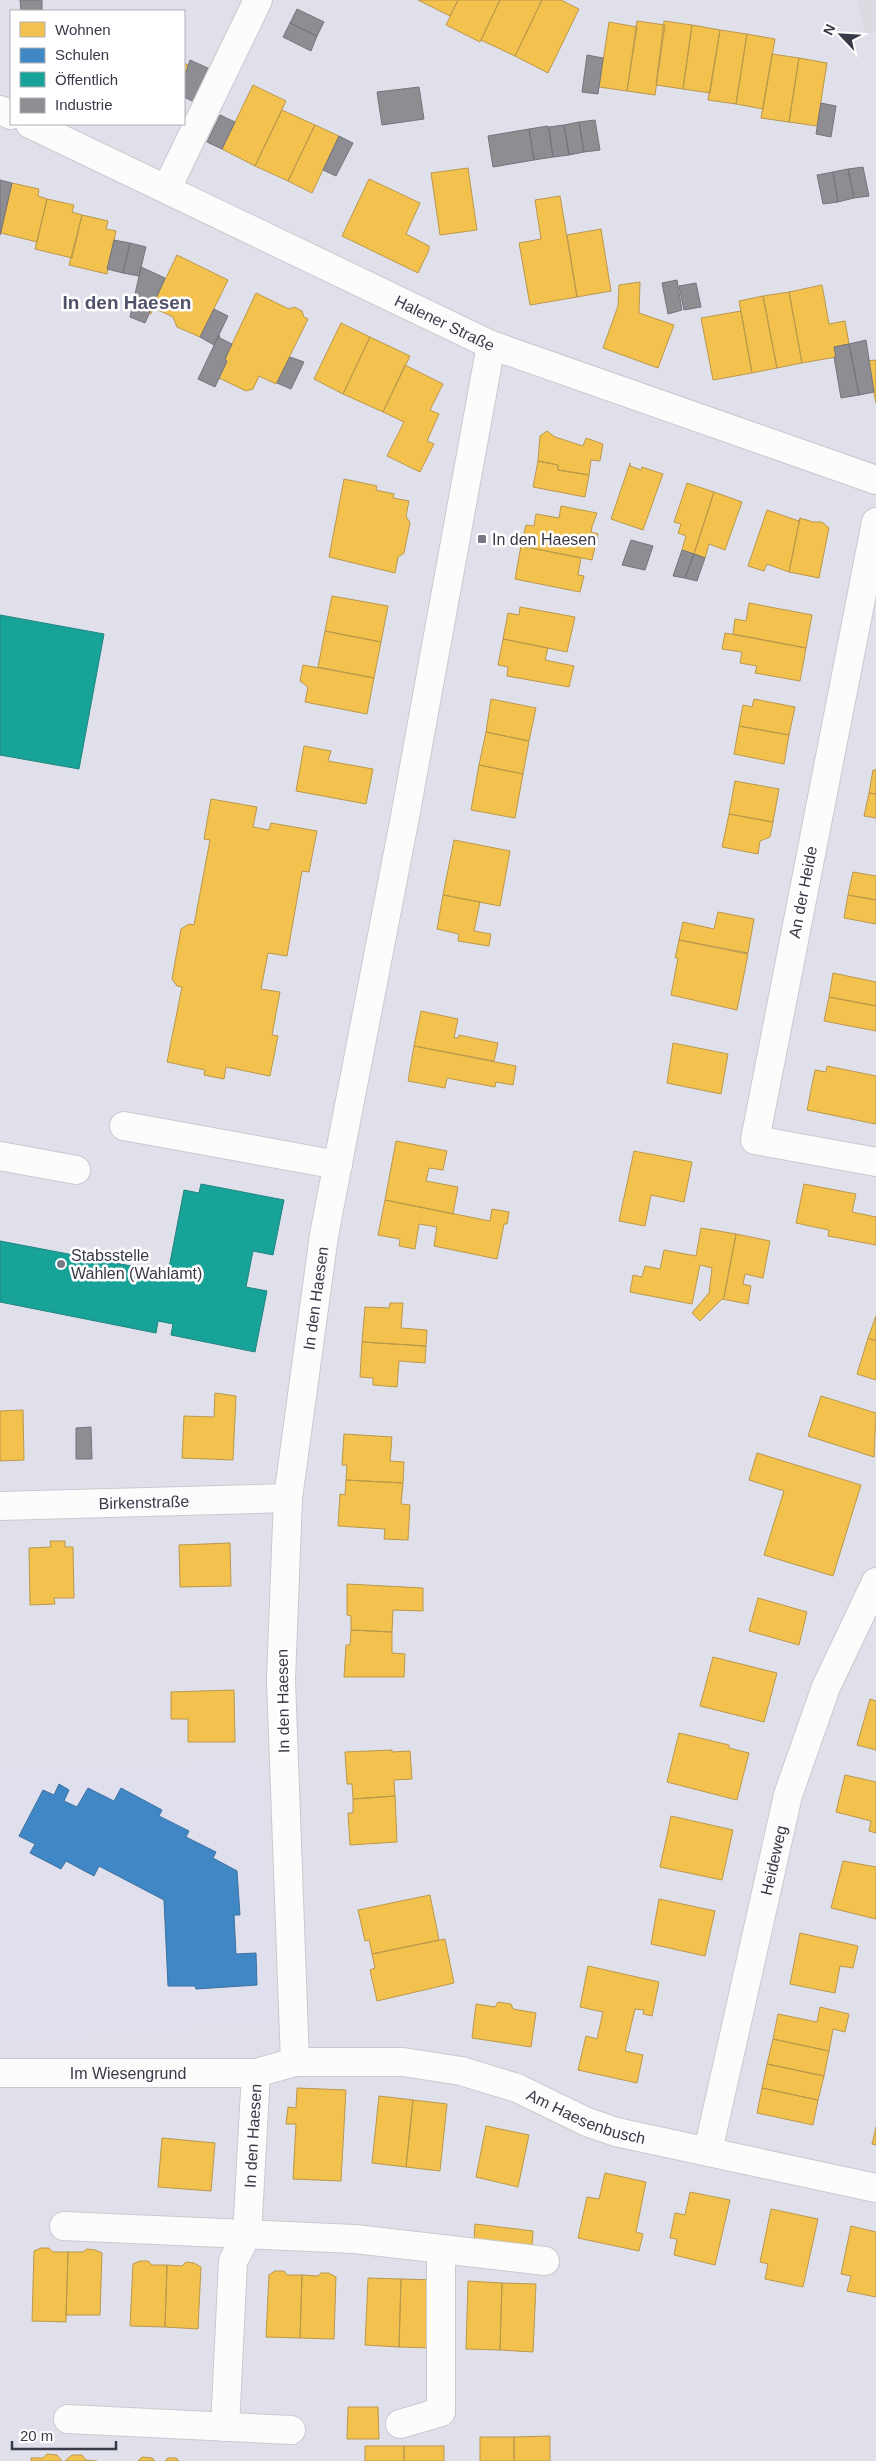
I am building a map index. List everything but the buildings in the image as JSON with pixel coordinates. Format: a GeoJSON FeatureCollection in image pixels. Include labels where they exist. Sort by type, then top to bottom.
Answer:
{"type":"FeatureCollection","features":[{"type":"Feature","properties":{"kind":"street"},"geometry":{"type":"LineString","coordinates":[[167,188],[258,0]]}},
{"type":"Feature","properties":{"kind":"street","name":"Halener Straße"},"geometry":{"type":"LineString","coordinates":[[32,125],[491,345],[876,480]]}},
{"type":"Feature","properties":{"kind":"street","name":"In den Haesen"},"geometry":{"type":"LineString","coordinates":[[225,2427],[233,2261],[247,2235],[256,2073],[295,2062],[281,1680],[288,1498],[324,1235],[406,812],[491,345]]}},
{"type":"Feature","properties":{"kind":"street","name":"An der Heide"},"geometry":{"type":"LineString","coordinates":[[876,522],[755,1140],[876,1162]]}},
{"type":"Feature","properties":{"kind":"street"},"geometry":{"type":"LineString","coordinates":[[124,1126],[338,1165]]}},
{"type":"Feature","properties":{"kind":"street"},"geometry":{"type":"LineString","coordinates":[[0,1156],[76,1170]]}},
{"type":"Feature","properties":{"kind":"street","name":"Birkenstraße"},"geometry":{"type":"LineString","coordinates":[[0,1506],[288,1498]]}},
{"type":"Feature","properties":{"kind":"street","name":"Heideweg"},"geometry":{"type":"LineString","coordinates":[[708,2151],[788,1795],[826,1687],[876,1582]]}},
{"type":"Feature","properties":{"kind":"street","name":"Am Haesenbusch"},"geometry":{"type":"LineString","coordinates":[[295,2062],[403,2062],[461,2071],[517,2088],[587,2122],[616,2132],[876,2188]]}},
{"type":"Feature","properties":{"kind":"street","name":"Im Wiesengrund"},"geometry":{"type":"LineString","coordinates":[[0,2073],[256,2073]]}},
{"type":"Feature","properties":{"kind":"street"},"geometry":{"type":"LineString","coordinates":[[64,2226],[355,2239],[545,2260]]}},
{"type":"Feature","properties":{"kind":"street"},"geometry":{"type":"LineString","coordinates":[[400,2424],[440,2412],[441,2249]]}},
{"type":"Feature","properties":{"kind":"street"},"geometry":{"type":"LineString","coordinates":[[68,2419],[291,2430]]}},
{"type":"Feature","properties":{"kind":"shaded area"},"geometry":{"type":"Polygon","coordinates":[[[0,0],[876,0],[876,2461],[0,2461],[0,0]]]}},
{"type":"Feature","properties":{"kind":"shaded area"},"geometry":{"type":"Polygon","coordinates":[[[857,0],[876,0],[876,32],[865,35],[857,0]]]}},
{"type":"Feature","properties":{"kind":"shaded area"},"geometry":{"type":"Polygon","coordinates":[[[259,1763],[260,1833],[274,2020],[0,2041],[0,1773],[259,1763]]]}},
{"type":"Feature","properties":{"kind":"place","name":"In den Haesen"},"geometry":{"type":"Point","coordinates":[482,539]}},
{"type":"Feature","properties":{"kind":"place","name":"Stabsstelle Wahlen (Wahlamt)"},"geometry":{"type":"Point","coordinates":[61,1264]}},
{"type":"Feature","properties":{"kind":"district","name":"In den Haesen"},"geometry":{"type":"Point","coordinates":[127,302]}}]}
